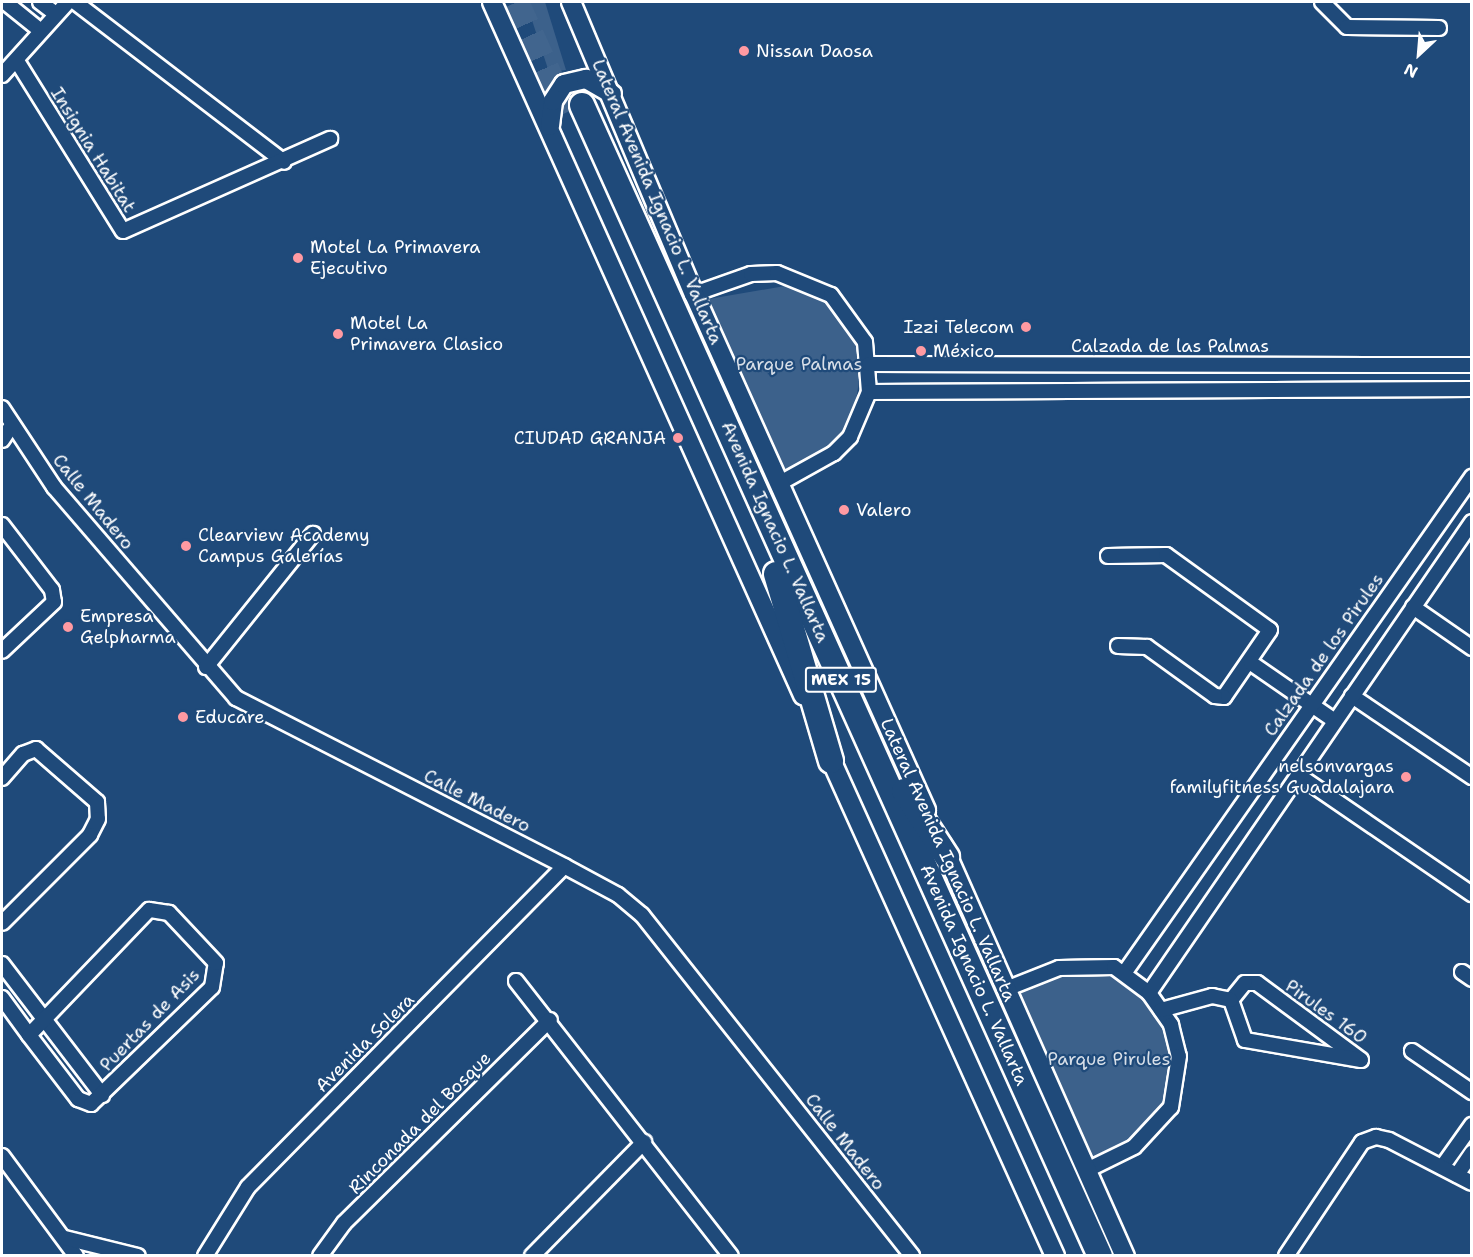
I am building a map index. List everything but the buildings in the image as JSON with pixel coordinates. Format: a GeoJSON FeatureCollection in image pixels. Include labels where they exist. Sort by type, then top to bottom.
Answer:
{"type":"FeatureCollection","features":[{"type":"Feature","properties":{"kind":"highway","name":"Avenida Ignacio L. Vallarta"},"geometry":{"type":"LineString","coordinates":[[1082,1256],[776,574],[574,108],[861,723],[1100,1256]]}},
{"type":"Feature","properties":{"kind":"highway"},"geometry":{"type":"LineString","coordinates":[[776,574],[831,761]]}},
{"type":"Feature","properties":{"kind":"highway"},"geometry":{"type":"LineString","coordinates":[[861,723],[947,857]]}},
{"type":"Feature","properties":{"kind":"street"},"geometry":{"type":"LineString","coordinates":[[5,2],[41,31]]}},
{"type":"Feature","properties":{"kind":"street"},"geometry":{"type":"LineString","coordinates":[[40,2],[56,14]]}},
{"type":"Feature","properties":{"kind":"street"},"geometry":{"type":"LineString","coordinates":[[2,75],[68,2]]}},
{"type":"Feature","properties":{"kind":"street"},"geometry":{"type":"LineString","coordinates":[[75,2],[284,162]]}},
{"type":"Feature","properties":{"kind":"street","name":"Lateral Avenida Ignacio L. Vallarta"},"geometry":{"type":"LineString","coordinates":[[571,2],[612,94],[694,294],[1125,1256]]}},
{"type":"Feature","properties":{"kind":"street"},"geometry":{"type":"LineString","coordinates":[[1322,2],[1347,27],[1439,28]]}},
{"type":"Feature","properties":{"kind":"street"},"geometry":{"type":"LineString","coordinates":[[494,4],[831,761],[1055,1256]]}},
{"type":"Feature","properties":{"kind":"street","name":"Insignia Habitat"},"geometry":{"type":"LineString","coordinates":[[17,61],[123,231],[330,140]]}},
{"type":"Feature","properties":{"kind":"street"},"geometry":{"type":"LineString","coordinates":[[550,130],[553,101],[564,84],[586,79],[612,94]]}},
{"type":"Feature","properties":{"kind":"street"},"geometry":{"type":"LineString","coordinates":[[694,294],[751,274],[807,282],[831,295],[851,316],[869,364],[869,392],[850,437],[834,453],[780,483]]}},
{"type":"Feature","properties":{"kind":"street","name":"Calzada de las Palmas"},"geometry":{"type":"LineString","coordinates":[[869,364],[1472,365]]}},
{"type":"Feature","properties":{"kind":"street"},"geometry":{"type":"LineString","coordinates":[[1209,364],[1209,390]]}},
{"type":"Feature","properties":{"kind":"street"},"geometry":{"type":"LineString","coordinates":[[869,392],[1472,389]]}},
{"type":"Feature","properties":{"kind":"street","name":"Calle Madero"},"geometry":{"type":"LineString","coordinates":[[2,408],[54,487],[206,668],[236,698],[564,866],[618,895],[642,915],[912,1256]]}},
{"type":"Feature","properties":{"kind":"street"},"geometry":{"type":"LineString","coordinates":[[2,440],[12,425]]}},
{"type":"Feature","properties":{"kind":"street","name":"Calzada de los Pirules"},"geometry":{"type":"LineString","coordinates":[[1125,972],[1472,477]]}},
{"type":"Feature","properties":{"kind":"street"},"geometry":{"type":"LineString","coordinates":[[1149,993],[1472,522]]}},
{"type":"Feature","properties":{"kind":"street"},"geometry":{"type":"LineString","coordinates":[[2,525],[52,590],[54,602],[2,651]]}},
{"type":"Feature","properties":{"kind":"street"},"geometry":{"type":"LineString","coordinates":[[206,668],[313,534]]}},
{"type":"Feature","properties":{"kind":"street"},"geometry":{"type":"LineString","coordinates":[[1108,556],[1166,555],[1264,623],[1270,630],[1231,691],[1215,696],[1147,647],[1118,646]]}},
{"type":"Feature","properties":{"kind":"street"},"geometry":{"type":"LineString","coordinates":[[1413,607],[1472,648]]}},
{"type":"Feature","properties":{"kind":"street"},"geometry":{"type":"LineString","coordinates":[[1251,663],[1335,721]]}},
{"type":"Feature","properties":{"kind":"street"},"geometry":{"type":"LineString","coordinates":[[1352,696],[1472,777]]}},
{"type":"Feature","properties":{"kind":"street"},"geometry":{"type":"LineString","coordinates":[[2,777],[23,754],[36,749],[97,802],[99,819],[90,835],[2,922]]}},
{"type":"Feature","properties":{"kind":"street"},"geometry":{"type":"LineString","coordinates":[[1298,775],[1472,894]]}},
{"type":"Feature","properties":{"kind":"street","name":"Avenida Solera"},"geometry":{"type":"LineString","coordinates":[[205,1256],[248,1187],[564,866]]}},
{"type":"Feature","properties":{"kind":"street","name":"Puertas de Asis"},"geometry":{"type":"LineString","coordinates":[[2,998],[78,1100],[91,1104],[212,987],[218,975],[216,963],[169,914],[149,910],[43,1021]]}},
{"type":"Feature","properties":{"kind":"street","name":"Puertas de Asis"},"geometry":{"type":"LineString","coordinates":[[2,964],[43,1021],[102,1095]]}},
{"type":"Feature","properties":{"kind":"street"},"geometry":{"type":"LineString","coordinates":[[1006,989],[1080,964],[1125,972],[1149,993],[1161,1010],[1179,1056],[1171,1107],[1134,1147],[1087,1170]]}},
{"type":"Feature","properties":{"kind":"street"},"geometry":{"type":"LineString","coordinates":[[516,981],[550,1020],[731,1256]]}},
{"type":"Feature","properties":{"kind":"street","name":"Pirules 160"},"geometry":{"type":"LineString","coordinates":[[1245,982],[1257,983],[1361,1060],[1245,1040],[1231,1000],[1245,982]]}},
{"type":"Feature","properties":{"kind":"street"},"geometry":{"type":"LineString","coordinates":[[1161,1010],[1212,996],[1231,1000]]}},
{"type":"Feature","properties":{"kind":"street","name":"Rinconada del Bosque"},"geometry":{"type":"LineString","coordinates":[[320,1256],[344,1223],[550,1020]]}},
{"type":"Feature","properties":{"kind":"street"},"geometry":{"type":"LineString","coordinates":[[29,1035],[43,1021]]}},
{"type":"Feature","properties":{"kind":"street"},"geometry":{"type":"LineString","coordinates":[[1412,1052],[1472,1092]]}},
{"type":"Feature","properties":{"kind":"street"},"geometry":{"type":"LineString","coordinates":[[1442,1167],[1472,1125]]}},
{"type":"Feature","properties":{"kind":"street"},"geometry":{"type":"LineString","coordinates":[[1286,1256],[1362,1142],[1376,1137],[1389,1140],[1472,1184]]}},
{"type":"Feature","properties":{"kind":"street"},"geometry":{"type":"LineString","coordinates":[[532,1256],[644,1142]]}},
{"type":"Feature","properties":{"kind":"street"},"geometry":{"type":"LineString","coordinates":[[1457,1175],[1472,1153]]}},
{"type":"Feature","properties":{"kind":"street"},"geometry":{"type":"LineString","coordinates":[[2,1156],[76,1256]]}},
{"type":"Feature","properties":{"kind":"street"},"geometry":{"type":"LineString","coordinates":[[64,1238],[138,1256]]}},
{"type":"Feature","properties":{"kind":"green space"},"geometry":{"type":"Polygon","coordinates":[[[526,2],[545,2],[566,70],[549,72],[526,2]]]}},
{"type":"Feature","properties":{"kind":"green space","name":"Parque Palmas"},"geometry":{"type":"Polygon","coordinates":[[[785,286],[819,296],[852,328],[862,365],[852,422],[830,449],[782,475],[703,300],[785,286]]]}},
{"type":"Feature","properties":{"kind":"green space","name":"Parque Pirules"},"geometry":{"type":"Polygon","coordinates":[[[1064,975],[1118,976],[1150,1008],[1169,1042],[1165,1104],[1150,1126],[1090,1164],[1016,994],[1064,975]]]}},
{"type":"Feature","properties":{"kind":"tunnel"},"geometry":{"type":"LineString","coordinates":[[517,2],[567,112]]}},
{"type":"Feature","properties":{"kind":"place","name":"Nissan Daosa"},"geometry":{"type":"Point","coordinates":[744,51]}},
{"type":"Feature","properties":{"kind":"place","name":"Motel La Primavera Ejecutivo"},"geometry":{"type":"Point","coordinates":[298,258]}},
{"type":"Feature","properties":{"kind":"place","name":"Izzi Telecom"},"geometry":{"type":"Point","coordinates":[1026,327]}},
{"type":"Feature","properties":{"kind":"place","name":"Motel La Primavera Clasico"},"geometry":{"type":"Point","coordinates":[338,334]}},
{"type":"Feature","properties":{"kind":"place","name":"México"},"geometry":{"type":"Point","coordinates":[921,351]}},
{"type":"Feature","properties":{"kind":"place","name":"CIUDAD GRANJA"},"geometry":{"type":"Point","coordinates":[678,438]}},
{"type":"Feature","properties":{"kind":"place","name":"Valero"},"geometry":{"type":"Point","coordinates":[844,510]}},
{"type":"Feature","properties":{"kind":"place","name":"Clearview Academy Campus Galerías"},"geometry":{"type":"Point","coordinates":[186,546]}},
{"type":"Feature","properties":{"kind":"place","name":"Empresa Gelpharma"},"geometry":{"type":"Point","coordinates":[68,627]}},
{"type":"Feature","properties":{"kind":"place","name":"Educare"},"geometry":{"type":"Point","coordinates":[183,717]}},
{"type":"Feature","properties":{"kind":"place","name":"nelsonvargas familyfitness Guadalajara"},"geometry":{"type":"Point","coordinates":[1406,777]}}]}
